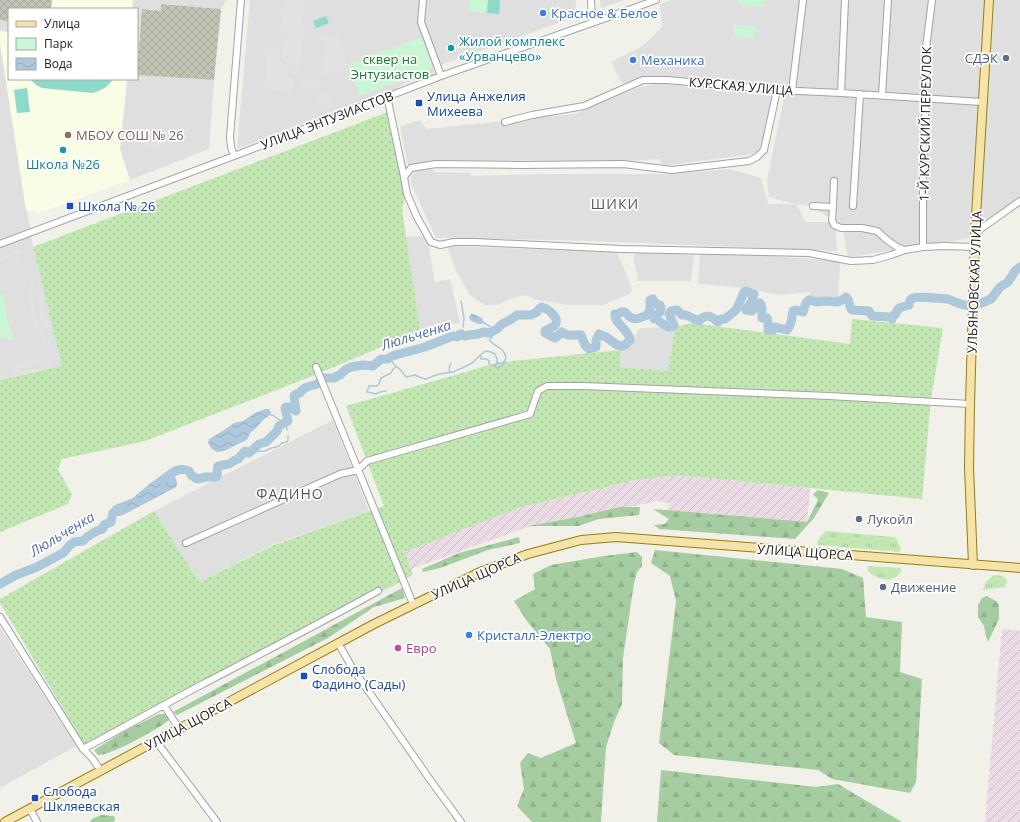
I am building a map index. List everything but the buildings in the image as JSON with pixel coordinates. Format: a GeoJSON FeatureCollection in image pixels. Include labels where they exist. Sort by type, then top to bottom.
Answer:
{"type":"FeatureCollection","features":[{"type":"Feature","properties":{"kind":"main road","name":"УЛЬЯНОВСКАЯ УЛИЦА"},"geometry":{"type":"LineString","coordinates":[[973,565],[970,404],[975,232],[989,0]]}},
{"type":"Feature","properties":{"kind":"main road","name":"УЛИЦА ЩОРСА"},"geometry":{"type":"LineString","coordinates":[[5,822],[338,643],[414,604],[480,572],[528,554],[581,540],[616,537],[1020,568]]}},
{"type":"Feature","properties":{"kind":"street"},"geometry":{"type":"LineString","coordinates":[[234,156],[230,137],[241,0]]}},
{"type":"Feature","properties":{"kind":"street"},"geometry":{"type":"LineString","coordinates":[[423,0],[421,22],[441,76]]}},
{"type":"Feature","properties":{"kind":"street"},"geometry":{"type":"LineString","coordinates":[[591,0],[592,23]]}},
{"type":"Feature","properties":{"kind":"street","name":"УЛИЦА ЭНТУЗИАСТОВ"},"geometry":{"type":"LineString","coordinates":[[0,244],[234,156],[387,96],[656,0]]}},
{"type":"Feature","properties":{"kind":"street"},"geometry":{"type":"LineString","coordinates":[[792,91],[802,0]]}},
{"type":"Feature","properties":{"kind":"street"},"geometry":{"type":"LineString","coordinates":[[841,93],[844,0]]}},
{"type":"Feature","properties":{"kind":"street"},"geometry":{"type":"LineString","coordinates":[[882,95],[888,0]]}},
{"type":"Feature","properties":{"kind":"street","name":"1-Й КУРСКИЙ ПЕРЕУЛОК"},"geometry":{"type":"LineString","coordinates":[[923,248],[923,160],[926,99],[924,93],[926,48],[932,0]]}},
{"type":"Feature","properties":{"kind":"street","name":"КУРСКАЯ УЛИЦА"},"geometry":{"type":"LineString","coordinates":[[505,122],[532,115],[584,106],[643,80],[668,80],[777,90],[982,102]]}},
{"type":"Feature","properties":{"kind":"street"},"geometry":{"type":"LineString","coordinates":[[404,177],[411,168],[436,164],[521,166],[623,164],[672,170],[749,161],[757,158],[764,150],[777,90]]}},
{"type":"Feature","properties":{"kind":"street"},"geometry":{"type":"LineString","coordinates":[[853,206],[860,94]]}},
{"type":"Feature","properties":{"kind":"street"},"geometry":{"type":"LineString","coordinates":[[387,96],[407,194],[417,218],[431,242],[440,245],[454,242],[476,242],[622,249],[809,253],[851,261],[873,260],[906,250],[923,248],[944,246],[975,247]]}},
{"type":"Feature","properties":{"kind":"street"},"geometry":{"type":"LineString","coordinates":[[834,181],[832,220],[834,225],[840,228],[862,228],[877,231],[896,247],[906,250]]}},
{"type":"Feature","properties":{"kind":"street"},"geometry":{"type":"LineString","coordinates":[[975,232],[1020,201]]}},
{"type":"Feature","properties":{"kind":"street"},"geometry":{"type":"LineString","coordinates":[[813,206],[833,207]]}},
{"type":"Feature","properties":{"kind":"street"},"geometry":{"type":"LineString","coordinates":[[316,366],[414,604]]}},
{"type":"Feature","properties":{"kind":"street"},"geometry":{"type":"LineString","coordinates":[[186,543],[340,474],[358,470],[367,461],[530,414],[538,391],[547,386],[583,386],[780,394],[970,404]]}},
{"type":"Feature","properties":{"kind":"street"},"geometry":{"type":"LineString","coordinates":[[83,749],[378,591]]}},
{"type":"Feature","properties":{"kind":"street"},"geometry":{"type":"LineString","coordinates":[[0,617],[83,749],[92,758],[101,771]]}},
{"type":"Feature","properties":{"kind":"street"},"geometry":{"type":"LineString","coordinates":[[338,643],[348,663],[431,781],[462,822]]}},
{"type":"Feature","properties":{"kind":"street"},"geometry":{"type":"LineString","coordinates":[[164,705],[179,729]]}},
{"type":"Feature","properties":{"kind":"street"},"geometry":{"type":"LineString","coordinates":[[156,741],[217,822]]}},
{"type":"Feature","properties":{"kind":"street"},"geometry":{"type":"LineString","coordinates":[[30,809],[37,822]]}},
{"type":"Feature","properties":{"kind":"shaded area"},"geometry":{"type":"Polygon","coordinates":[[[0,0],[52,0],[51,8],[8,8],[8,21],[0,20],[0,0]]]}},
{"type":"Feature","properties":{"kind":"shaded area"},"geometry":{"type":"Polygon","coordinates":[[[52,0],[133,0],[132,8],[51,8],[52,0]]]}},
{"type":"Feature","properties":{"kind":"shaded area"},"geometry":{"type":"Polygon","coordinates":[[[133,0],[226,0],[221,9],[162,4],[161,11],[143,9],[138,63],[138,8],[132,8],[133,0]]]}},
{"type":"Feature","properties":{"kind":"shaded area"},"geometry":{"type":"Polygon","coordinates":[[[250,0],[576,0],[575,17],[433,68],[435,75],[417,79],[396,89],[237,149],[250,0]]]}},
{"type":"Feature","properties":{"kind":"shaded area"},"geometry":{"type":"Polygon","coordinates":[[[285,0],[302,0],[301,7],[285,6],[285,0]]]}},
{"type":"Feature","properties":{"kind":"shaded area"},"geometry":{"type":"Polygon","coordinates":[[[488,0],[500,0],[499,14],[487,13],[488,0]]]}},
{"type":"Feature","properties":{"kind":"shaded area"},"geometry":{"type":"Polygon","coordinates":[[[600,0],[625,0],[601,8],[600,0]]]}},
{"type":"Feature","properties":{"kind":"shaded area"},"geometry":{"type":"Polygon","coordinates":[[[671,0],[985,0],[978,102],[972,237],[848,257],[842,224],[809,206],[796,204],[806,222],[835,222],[837,251],[591,241],[436,238],[411,184],[411,176],[416,171],[432,169],[435,172],[470,173],[471,176],[541,174],[670,174],[730,169],[761,178],[768,204],[795,204],[769,197],[767,180],[786,88],[644,77],[623,84],[621,81],[611,62],[643,46],[662,27],[660,4],[671,0]]]}},
{"type":"Feature","properties":{"kind":"shaded area"},"geometry":{"type":"Polygon","coordinates":[[[992,0],[1020,0],[1020,198],[984,223],[980,222],[979,219],[992,0]]]}},
{"type":"Feature","properties":{"kind":"shaded area"},"geometry":{"type":"Polygon","coordinates":[[[161,4],[221,9],[214,80],[138,75],[142,9],[161,11],[161,4]]]}},
{"type":"Feature","properties":{"kind":"shaded area"},"geometry":{"type":"Polygon","coordinates":[[[283,9],[303,11],[302,31],[281,30],[283,9]]]}},
{"type":"Feature","properties":{"kind":"shaded area"},"geometry":{"type":"Polygon","coordinates":[[[326,16],[329,23],[316,28],[313,21],[326,16]]]}},
{"type":"Feature","properties":{"kind":"shaded area"},"geometry":{"type":"Polygon","coordinates":[[[0,20],[8,21],[8,32],[0,31],[0,20]]]}},
{"type":"Feature","properties":{"kind":"shaded area","name":"МБОУ СОШ № 26"},"geometry":{"type":"Polygon","coordinates":[[[0,31],[8,32],[8,80],[127,80],[120,150],[130,180],[39,213],[26,210],[0,43],[0,31]]]}},
{"type":"Feature","properties":{"kind":"shaded area"},"geometry":{"type":"Polygon","coordinates":[[[289,33],[339,37],[348,66],[329,74],[323,73],[325,40],[303,38],[300,70],[292,69],[282,57],[284,35],[289,36],[289,33]]]}},
{"type":"Feature","properties":{"kind":"shaded area"},"geometry":{"type":"Polygon","coordinates":[[[0,43],[33,247],[62,366],[0,380],[0,43]]]}},
{"type":"Feature","properties":{"kind":"shaded area"},"geometry":{"type":"Polygon","coordinates":[[[267,49],[279,50],[279,60],[288,71],[287,77],[294,78],[293,92],[264,90],[267,49]]]}},
{"type":"Feature","properties":{"kind":"shaded area"},"geometry":{"type":"Polygon","coordinates":[[[138,75],[214,80],[209,149],[130,180],[120,150],[127,80],[138,80],[138,75]]]}},
{"type":"Feature","properties":{"kind":"shaded area"},"geometry":{"type":"Polygon","coordinates":[[[31,80],[112,80],[104,88],[93,93],[42,88],[31,80]]]}},
{"type":"Feature","properties":{"kind":"shaded area"},"geometry":{"type":"Polygon","coordinates":[[[301,80],[320,81],[319,89],[300,88],[301,80]]]}},
{"type":"Feature","properties":{"kind":"shaded area"},"geometry":{"type":"Polygon","coordinates":[[[659,83],[772,96],[767,126],[759,151],[752,154],[662,166],[660,159],[628,161],[439,160],[408,165],[400,127],[419,120],[427,129],[575,114],[636,88],[659,83]]]}},
{"type":"Feature","properties":{"kind":"shaded area"},"geometry":{"type":"Polygon","coordinates":[[[27,88],[30,112],[17,113],[14,90],[27,88]]]}},
{"type":"Feature","properties":{"kind":"shaded area"},"geometry":{"type":"Polygon","coordinates":[[[326,91],[332,107],[323,110],[317,95],[326,91]]]}},
{"type":"Feature","properties":{"kind":"shaded area"},"geometry":{"type":"Polygon","coordinates":[[[141,130],[156,131],[156,136],[141,134],[141,130]]]}},
{"type":"Feature","properties":{"kind":"shaded area"},"geometry":{"type":"Polygon","coordinates":[[[158,136],[162,136],[161,149],[143,147],[143,143],[157,144],[158,136]]]}},
{"type":"Feature","properties":{"kind":"shaded area"},"geometry":{"type":"Polygon","coordinates":[[[427,236],[435,282],[450,279],[460,323],[420,329],[406,237],[427,236]]]}},
{"type":"Feature","properties":{"kind":"shaded area"},"geometry":{"type":"Polygon","coordinates":[[[447,246],[617,252],[632,288],[630,294],[602,305],[568,305],[537,300],[525,295],[510,299],[497,305],[484,305],[470,295],[456,271],[447,246]]]}},
{"type":"Feature","properties":{"kind":"shaded area"},"geometry":{"type":"Polygon","coordinates":[[[20,250],[21,253],[0,261],[0,257],[20,250]]]}},
{"type":"Feature","properties":{"kind":"shaded area"},"geometry":{"type":"Polygon","coordinates":[[[639,252],[694,255],[691,281],[638,281],[633,256],[639,252]]]}},
{"type":"Feature","properties":{"kind":"shaded area"},"geometry":{"type":"Polygon","coordinates":[[[700,254],[739,254],[840,261],[838,300],[809,299],[810,292],[778,295],[747,288],[698,284],[700,254]]]}},
{"type":"Feature","properties":{"kind":"shaded area"},"geometry":{"type":"Polygon","coordinates":[[[20,260],[21,263],[6,268],[5,265],[20,260]]]}},
{"type":"Feature","properties":{"kind":"shaded area"},"geometry":{"type":"Polygon","coordinates":[[[31,278],[34,278],[33,295],[35,313],[40,329],[47,343],[44,345],[34,324],[30,310],[29,294],[31,278]]]}},
{"type":"Feature","properties":{"kind":"shaded area"},"geometry":{"type":"Polygon","coordinates":[[[39,291],[43,291],[44,314],[50,327],[46,330],[40,315],[39,291]]]}},
{"type":"Feature","properties":{"kind":"shaded area"},"geometry":{"type":"Polygon","coordinates":[[[675,327],[668,371],[620,367],[621,350],[626,350],[640,328],[675,327]]]}},
{"type":"Feature","properties":{"kind":"shaded area"},"geometry":{"type":"Polygon","coordinates":[[[43,358],[44,362],[12,370],[11,366],[43,358]]]}},
{"type":"Feature","properties":{"kind":"shaded area"},"geometry":{"type":"Polygon","coordinates":[[[52,365],[53,368],[0,380],[0,377],[52,365]]]}},
{"type":"Feature","properties":{"kind":"shaded area","name":"ФАДИНО"},"geometry":{"type":"Polygon","coordinates":[[[333,420],[369,511],[274,544],[199,582],[154,511],[333,420]]]}},
{"type":"Feature","properties":{"kind":"shaded area"},"geometry":{"type":"Polygon","coordinates":[[[678,475],[810,488],[807,523],[668,512],[669,503],[658,501],[525,528],[411,569],[405,552],[521,507],[636,480],[678,475]]]}},
{"type":"Feature","properties":{"kind":"shaded area"},"geometry":{"type":"Polygon","coordinates":[[[0,627],[76,746],[0,788],[0,627]]]}},
{"type":"Feature","properties":{"kind":"shaded area"},"geometry":{"type":"Polygon","coordinates":[[[1002,629],[1020,631],[1020,822],[985,822],[1002,629]]]}},
{"type":"Feature","properties":{"kind":"green space"},"geometry":{"type":"Polygon","coordinates":[[[470,0],[487,0],[486,13],[468,11],[470,0]]]}},
{"type":"Feature","properties":{"kind":"green space"},"geometry":{"type":"Polygon","coordinates":[[[739,0],[764,0],[764,7],[738,5],[739,0]]]}},
{"type":"Feature","properties":{"kind":"green space"},"geometry":{"type":"Polygon","coordinates":[[[734,25],[755,26],[754,38],[733,36],[734,25]]]}},
{"type":"Feature","properties":{"kind":"green space","name":"сквер на Энтузиастов"},"geometry":{"type":"Polygon","coordinates":[[[421,37],[433,68],[360,96],[348,65],[421,37]]]}},
{"type":"Feature","properties":{"kind":"green space"},"geometry":{"type":"Polygon","coordinates":[[[388,112],[400,165],[405,198],[402,209],[420,329],[419,331],[315,375],[145,441],[62,459],[58,469],[72,495],[68,504],[0,532],[0,380],[62,366],[33,247],[388,112]]]}},
{"type":"Feature","properties":{"kind":"green space"},"geometry":{"type":"Polygon","coordinates":[[[4,293],[6,316],[13,339],[11,341],[0,336],[0,296],[4,293]]]}},
{"type":"Feature","properties":{"kind":"green space"},"geometry":{"type":"Polygon","coordinates":[[[852,319],[943,328],[931,399],[922,499],[678,475],[636,480],[521,507],[405,552],[413,575],[88,750],[0,603],[0,599],[154,511],[199,582],[274,545],[384,506],[346,406],[504,362],[621,350],[620,367],[668,371],[675,327],[692,323],[850,344],[852,319]]]}},
{"type":"Feature","properties":{"kind":"green space"},"geometry":{"type":"Polygon","coordinates":[[[818,490],[829,493],[814,518],[795,539],[659,529],[654,525],[665,524],[669,519],[653,509],[807,522],[818,500],[813,494],[818,490]]]}},
{"type":"Feature","properties":{"kind":"green space"},"geometry":{"type":"Polygon","coordinates":[[[620,507],[640,507],[639,515],[599,519],[578,526],[529,526],[578,517],[620,507]]]}},
{"type":"Feature","properties":{"kind":"green space"},"geometry":{"type":"Polygon","coordinates":[[[826,531],[894,537],[896,538],[901,549],[899,552],[817,544],[820,537],[826,531]]]}},
{"type":"Feature","properties":{"kind":"green space"},"geometry":{"type":"Polygon","coordinates":[[[519,537],[520,543],[488,550],[440,568],[423,572],[422,569],[459,553],[519,537]]]}},
{"type":"Feature","properties":{"kind":"green space"},"geometry":{"type":"Polygon","coordinates":[[[655,550],[842,569],[863,578],[866,617],[902,622],[900,672],[922,679],[916,782],[910,793],[832,779],[818,770],[674,755],[659,743],[676,601],[670,576],[651,563],[655,550]]]}},
{"type":"Feature","properties":{"kind":"green space"},"geometry":{"type":"Polygon","coordinates":[[[637,552],[642,557],[642,566],[637,572],[634,583],[623,658],[622,704],[614,722],[606,747],[601,822],[532,822],[517,806],[524,789],[520,763],[528,753],[541,758],[576,743],[556,679],[550,649],[527,621],[514,601],[535,589],[533,574],[551,565],[637,552]]]}},
{"type":"Feature","properties":{"kind":"green space"},"geometry":{"type":"Polygon","coordinates":[[[868,566],[901,568],[901,572],[893,578],[884,579],[876,577],[868,571],[868,566]]]}},
{"type":"Feature","properties":{"kind":"green space"},"geometry":{"type":"Polygon","coordinates":[[[998,575],[1007,580],[1004,587],[983,590],[986,582],[992,576],[998,575]]]}},
{"type":"Feature","properties":{"kind":"green space"},"geometry":{"type":"Polygon","coordinates":[[[402,588],[405,598],[374,607],[328,638],[177,715],[173,712],[402,588]]]}},
{"type":"Feature","properties":{"kind":"green space"},"geometry":{"type":"Polygon","coordinates":[[[987,596],[999,604],[999,619],[988,642],[984,626],[978,617],[978,605],[982,598],[987,596]]]}},
{"type":"Feature","properties":{"kind":"green space"},"geometry":{"type":"Polygon","coordinates":[[[159,714],[167,714],[169,720],[145,735],[113,751],[98,755],[94,750],[123,732],[159,714]]]}},
{"type":"Feature","properties":{"kind":"green space"},"geometry":{"type":"Polygon","coordinates":[[[661,770],[816,787],[838,784],[902,822],[657,822],[661,770]]]}},
{"type":"Feature","properties":{"kind":"green space"},"geometry":{"type":"Polygon","coordinates":[[[101,815],[114,816],[115,820],[113,822],[90,822],[92,819],[101,815]]]}},
{"type":"Feature","properties":{"kind":"water"},"geometry":{"type":"Polygon","coordinates":[[[471,314],[482,318],[484,323],[479,324],[471,321],[469,318],[471,314]]]}},
{"type":"Feature","properties":{"kind":"water"},"geometry":{"type":"Polygon","coordinates":[[[269,409],[271,414],[250,433],[245,441],[224,451],[218,452],[211,448],[208,442],[209,439],[234,423],[243,421],[255,413],[269,409]]]}},
{"type":"Feature","properties":{"kind":"water"},"geometry":{"type":"Polygon","coordinates":[[[168,472],[172,473],[177,481],[176,487],[123,515],[118,516],[114,514],[112,509],[113,506],[133,498],[148,485],[168,472]]]}},
{"type":"Feature","properties":{"kind":"waterway","name":"Люльченка"},"geometry":{"type":"LineString","coordinates":[[979,304],[991,299],[1000,287],[1008,282],[1015,271],[1020,267]]}},
{"type":"Feature","properties":{"kind":"waterway","name":"Люльченка"},"geometry":{"type":"LineString","coordinates":[[660,322],[668,327],[673,326],[674,325],[669,314],[671,311],[677,310],[682,315],[686,315],[699,321],[708,316],[718,322],[721,319],[725,319],[736,310],[744,292],[746,291],[754,294],[746,310],[752,311],[760,303],[762,308],[762,318],[767,318],[768,330],[773,330],[775,327],[787,330],[791,323],[793,311],[796,310],[803,312],[806,303],[809,300],[817,302],[837,302],[846,297],[848,298],[852,310],[869,311],[872,316],[890,317],[892,319],[899,308],[909,305],[911,300],[914,298],[923,297],[948,299],[960,304],[968,305]]}},
{"type":"Feature","properties":{"kind":"waterway","name":"Люльченка"},"geometry":{"type":"LineString","coordinates":[[325,378],[335,378],[351,367],[363,365],[373,366],[381,359],[388,359],[392,356],[425,347],[453,336],[457,337],[460,334],[465,336],[483,332],[489,333],[517,315],[531,315],[542,307],[551,312],[556,320],[554,326],[545,331],[545,333],[555,338],[562,332],[569,335],[581,335],[585,345],[589,349],[596,347],[596,341],[599,334],[617,345],[622,346],[630,340],[627,333],[615,318],[615,314],[625,312],[630,317],[635,319],[647,315],[650,310],[650,300],[653,299],[656,304],[660,305],[661,308],[660,312],[654,319]]}},
{"type":"Feature","properties":{"kind":"waterway"},"geometry":{"type":"LineString","coordinates":[[461,301],[464,318],[463,327]]}},
{"type":"Feature","properties":{"kind":"waterway"},"geometry":{"type":"LineString","coordinates":[[396,367],[401,370],[406,377],[415,375],[426,379],[462,368],[472,363],[487,351],[495,354],[497,363],[503,363],[506,358],[504,352],[490,341],[495,330],[484,323]]}},
{"type":"Feature","properties":{"kind":"waterway","name":"Люльченка"},"geometry":{"type":"LineString","coordinates":[[462,335],[463,330]]}},
{"type":"Feature","properties":{"kind":"waterway"},"geometry":{"type":"LineString","coordinates":[[481,356],[481,359],[487,359],[490,365],[497,363]]}},
{"type":"Feature","properties":{"kind":"waterway"},"geometry":{"type":"LineString","coordinates":[[386,391],[376,394],[367,392],[369,386],[377,386],[381,378],[391,373],[396,367],[391,357]]}},
{"type":"Feature","properties":{"kind":"waterway"},"geometry":{"type":"LineString","coordinates":[[494,365],[497,368],[500,367],[505,361]]}},
{"type":"Feature","properties":{"kind":"waterway"},"geometry":{"type":"LineString","coordinates":[[450,372],[449,368],[451,363]]}},
{"type":"Feature","properties":{"kind":"waterway","name":"Люльченка"},"geometry":{"type":"LineString","coordinates":[[163,480],[175,471],[181,469],[189,471],[191,475],[197,479],[216,477],[218,466],[229,464],[238,459],[245,451],[249,453],[259,444],[266,442],[277,431],[279,426],[288,421],[285,408],[291,407],[296,411],[294,396],[306,387],[319,383]]}},
{"type":"Feature","properties":{"kind":"waterway"},"geometry":{"type":"LineString","coordinates":[[270,415],[273,415],[284,423],[287,430]]}},
{"type":"Feature","properties":{"kind":"waterway"},"geometry":{"type":"LineString","coordinates":[[250,452],[265,451],[279,446],[282,443],[287,442],[288,436]]}},
{"type":"Feature","properties":{"kind":"waterway","name":"Люльченка"},"geometry":{"type":"LineString","coordinates":[[0,584],[16,575],[37,567],[63,553],[74,542],[83,541],[87,537],[103,529],[104,525],[111,522],[113,513],[123,508]]}},
{"type":"Feature","properties":{"kind":"place","name":"Красное & Белое"},"geometry":{"type":"Point","coordinates":[543,13]}},
{"type":"Feature","properties":{"kind":"place","name":"Жилой комплекс «Урванцево»"},"geometry":{"type":"Point","coordinates":[451,48]}},
{"type":"Feature","properties":{"kind":"place","name":"СДЭК"},"geometry":{"type":"Point","coordinates":[1006,58]}},
{"type":"Feature","properties":{"kind":"place","name":"Механика"},"geometry":{"type":"Point","coordinates":[633,60]}},
{"type":"Feature","properties":{"kind":"place","name":"Улица Анжелия Михеева"},"geometry":{"type":"Point","coordinates":[419,103]}},
{"type":"Feature","properties":{"kind":"place","name":"МБОУ СОШ № 26"},"geometry":{"type":"Point","coordinates":[68,135]}},
{"type":"Feature","properties":{"kind":"place","name":"Школа №26"},"geometry":{"type":"Point","coordinates":[63,150]}},
{"type":"Feature","properties":{"kind":"place","name":"Школа № 26"},"geometry":{"type":"Point","coordinates":[70,206]}},
{"type":"Feature","properties":{"kind":"place","name":"Лукойл"},"geometry":{"type":"Point","coordinates":[859,519]}},
{"type":"Feature","properties":{"kind":"place","name":"Движение"},"geometry":{"type":"Point","coordinates":[883,587]}},
{"type":"Feature","properties":{"kind":"place","name":"Кристалл-Электро"},"geometry":{"type":"Point","coordinates":[469,635]}},
{"type":"Feature","properties":{"kind":"place","name":"Евро"},"geometry":{"type":"Point","coordinates":[398,648]}},
{"type":"Feature","properties":{"kind":"place","name":"Слобода Фадино (Сады)"},"geometry":{"type":"Point","coordinates":[304,676]}},
{"type":"Feature","properties":{"kind":"place","name":"Слобода Шкляевская"},"geometry":{"type":"Point","coordinates":[35,798]}},
{"type":"Feature","properties":{"kind":"district","name":"ШИКИ"},"geometry":{"type":"Point","coordinates":[615,204]}},
{"type":"Feature","properties":{"kind":"district","name":"ФАДИНО"},"geometry":{"type":"Point","coordinates":[290,494]}}]}
